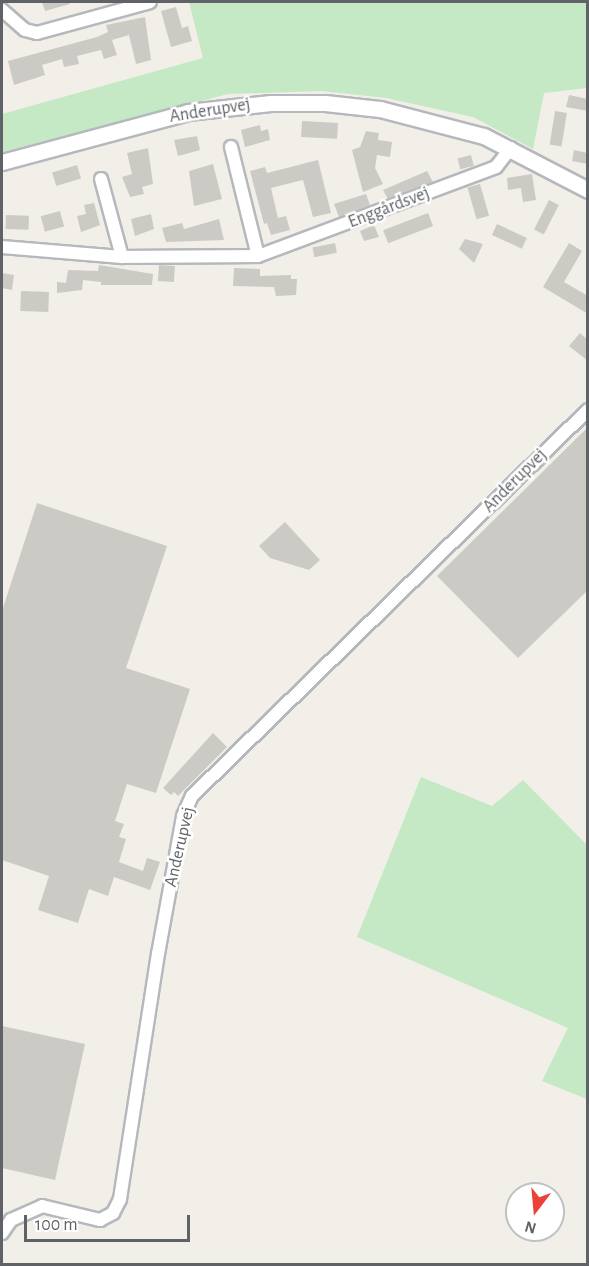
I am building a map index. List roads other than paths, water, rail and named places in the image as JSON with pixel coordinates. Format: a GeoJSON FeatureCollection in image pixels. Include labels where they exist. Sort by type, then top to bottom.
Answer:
{"type":"FeatureCollection","features":[{"type":"Feature","properties":{"kind":"street"},"geometry":{"type":"LineString","coordinates":[[2,10],[25,30],[37,33],[150,2]]}},
{"type":"Feature","properties":{"kind":"street","name":"Anderupvej"},"geometry":{"type":"LineString","coordinates":[[2,162],[188,112],[271,103],[380,109],[441,122],[512,148],[588,190]]}},
{"type":"Feature","properties":{"kind":"street"},"geometry":{"type":"LineString","coordinates":[[231,147],[258,256]]}},
{"type":"Feature","properties":{"kind":"street","name":"Enggårdsvej"},"geometry":{"type":"LineString","coordinates":[[2,247],[122,257],[258,256],[495,167],[512,148]]}},
{"type":"Feature","properties":{"kind":"street"},"geometry":{"type":"LineString","coordinates":[[101,179],[122,257]]}},
{"type":"Feature","properties":{"kind":"street","name":"Anderupvej"},"geometry":{"type":"LineString","coordinates":[[2,1233],[11,1221],[42,1206],[100,1220],[113,1213],[120,1199],[162,931],[183,816],[192,796],[588,410]]}}]}
